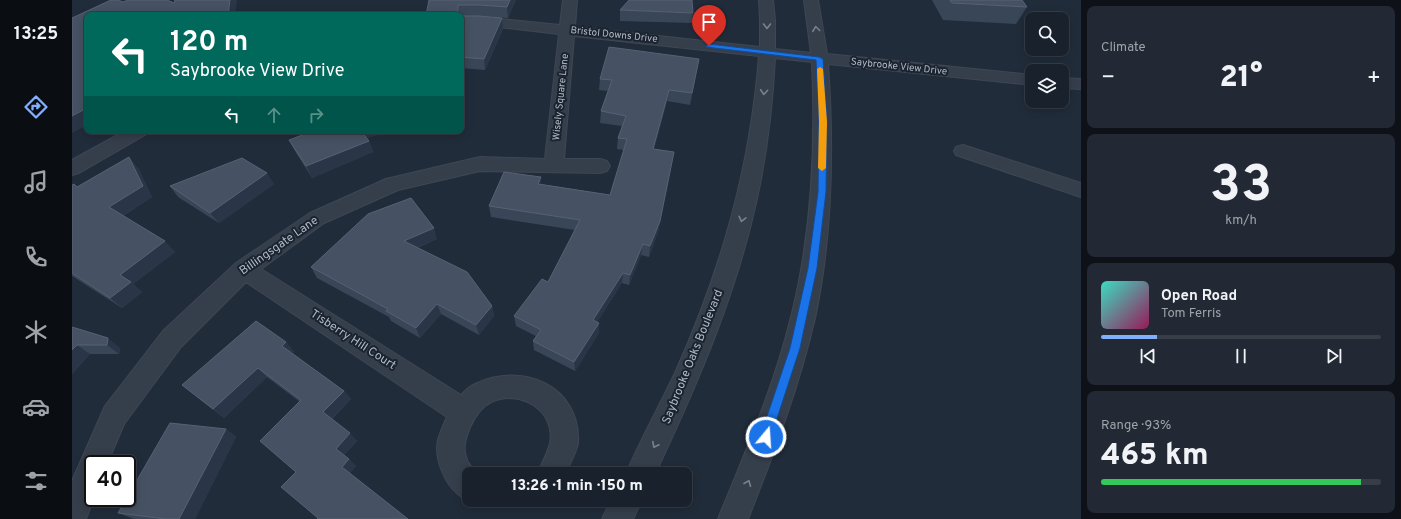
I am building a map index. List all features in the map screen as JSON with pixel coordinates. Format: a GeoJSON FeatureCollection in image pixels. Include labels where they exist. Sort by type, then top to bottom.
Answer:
{"type":"FeatureCollection","features":[{"type":"Feature","properties":{"kind":"street","name":"Wisely Square Lane"},"geometry":{"type":"LineString","coordinates":[[554,164],[570,0]]}},
{"type":"Feature","properties":{"kind":"street","name":"Saybrooke Oaks Boulevard"},"geometry":{"type":"LineString","coordinates":[[644,467],[668,418],[708,326],[733,253],[753,176],[762,113],[767,53],[766,0]]}},
{"type":"Feature","properties":{"kind":"street"},"geometry":{"type":"LineString","coordinates":[[733,519],[761,452],[795,348],[813,268],[822,192],[823,122],[819,59],[810,0]]}},
{"type":"Feature","properties":{"kind":"street","name":"Bristol Downs Drive"},"geometry":{"type":"LineString","coordinates":[[464,21],[481,21],[568,30],[767,53]]}},
{"type":"Feature","properties":{"kind":"street","name":"Saybrooke View Drive"},"geometry":{"type":"LineString","coordinates":[[767,53],[1025,79]]}},
{"type":"Feature","properties":{"kind":"street"},"geometry":{"type":"LineString","coordinates":[[1069,83],[1081,84]]}},
{"type":"Feature","properties":{"kind":"street"},"geometry":{"type":"LineString","coordinates":[[72,168],[134,134]]}},
{"type":"Feature","properties":{"kind":"street"},"geometry":{"type":"LineString","coordinates":[[963,151],[1081,190]]}},
{"type":"Feature","properties":{"kind":"street","name":"Billingsgate Lane"},"geometry":{"type":"LineString","coordinates":[[97,455],[114,415],[172,339],[244,269],[317,218],[393,184],[480,164],[554,164],[600,166]]}},
{"type":"Feature","properties":{"kind":"street","name":"Tisberry Hill Court"},"geometry":{"type":"LineString","coordinates":[[244,269],[462,411]]}},
{"type":"Feature","properties":{"kind":"street"},"geometry":{"type":"LineString","coordinates":[[462,479],[454,464],[450,445],[454,427],[462,411],[476,397],[493,389],[511,385],[529,388],[544,396],[557,408],[564,425],[565,444],[559,462],[556,467]]}},
{"type":"Feature","properties":{"kind":"street","name":"Billingsgate Lane"},"geometry":{"type":"LineString","coordinates":[[72,517],[84,487]]}},
{"type":"Feature","properties":{"kind":"street"},"geometry":{"type":"LineString","coordinates":[[618,519],[624,507]]}},
{"type":"Feature","properties":{"kind":"building"},"geometry":{"type":"Polygon","coordinates":[[[111,0],[123,2],[128,0],[167,0],[174,3],[175,0],[230,0],[228,12],[85,12],[111,0]]]}},
{"type":"Feature","properties":{"kind":"building"},"geometry":{"type":"Polygon","coordinates":[[[429,0],[510,0],[507,7],[458,5],[458,12],[427,12],[429,0]]]}},
{"type":"Feature","properties":{"kind":"building"},"geometry":{"type":"Polygon","coordinates":[[[629,0],[692,0],[693,13],[620,10],[629,0]]]}},
{"type":"Feature","properties":{"kind":"building"},"geometry":{"type":"Polygon","coordinates":[[[950,0],[1022,0],[1027,7],[952,3],[950,0]]]}},
{"type":"Feature","properties":{"kind":"building"},"geometry":{"type":"Polygon","coordinates":[[[84,12],[84,110],[72,116],[72,18],[84,12]]]}},
{"type":"Feature","properties":{"kind":"building"},"geometry":{"type":"Polygon","coordinates":[[[464,16],[502,18],[484,59],[464,57],[464,16]]]}},
{"type":"Feature","properties":{"kind":"building"},"geometry":{"type":"Polygon","coordinates":[[[609,47],[699,59],[692,93],[669,90],[653,149],[674,152],[660,221],[650,246],[643,244],[630,275],[623,273],[593,320],[599,323],[574,362],[533,341],[541,330],[514,316],[542,279],[548,282],[580,220],[489,206],[504,172],[541,177],[538,184],[610,195],[627,139],[618,138],[626,116],[601,111],[612,80],[600,79],[609,47]]]}},
{"type":"Feature","properties":{"kind":"building"},"geometry":{"type":"Polygon","coordinates":[[[305,134],[363,134],[369,141],[306,166],[289,140],[305,134]]]}},
{"type":"Feature","properties":{"kind":"building"},"geometry":{"type":"Polygon","coordinates":[[[129,157],[143,186],[109,207],[165,241],[120,275],[131,282],[110,298],[72,273],[72,185],[74,184],[77,187],[129,157]]]}},
{"type":"Feature","properties":{"kind":"building"},"geometry":{"type":"Polygon","coordinates":[[[242,158],[267,173],[210,213],[170,186],[242,158]]]}},
{"type":"Feature","properties":{"kind":"building"},"geometry":{"type":"Polygon","coordinates":[[[411,198],[434,228],[404,241],[467,272],[492,306],[476,325],[437,304],[416,328],[386,311],[388,309],[311,267],[368,214],[411,198]]]}},
{"type":"Feature","properties":{"kind":"building"},"geometry":{"type":"Polygon","coordinates":[[[256,321],[286,342],[282,346],[344,391],[323,412],[350,433],[336,449],[349,459],[342,467],[408,519],[317,519],[318,518],[281,487],[296,472],[260,441],[301,400],[258,368],[213,409],[182,385],[256,321]]]}},
{"type":"Feature","properties":{"kind":"building"},"geometry":{"type":"Polygon","coordinates":[[[72,327],[108,338],[107,345],[77,345],[72,350],[72,327]]]}},
{"type":"Feature","properties":{"kind":"building"},"geometry":{"type":"Polygon","coordinates":[[[170,423],[226,429],[179,519],[166,519],[118,513],[121,507],[136,507],[136,482],[170,423]]]}},
{"type":"Feature","properties":{"kind":"slow traffic"},"geometry":{"type":"LineString","coordinates":[[820,69],[823,122],[822,168]]}},
{"type":"Feature","properties":{"kind":"route"},"geometry":{"type":"LineString","coordinates":[[709,46],[819,59],[823,122],[822,192],[813,268],[795,348],[766,437]]}}]}
